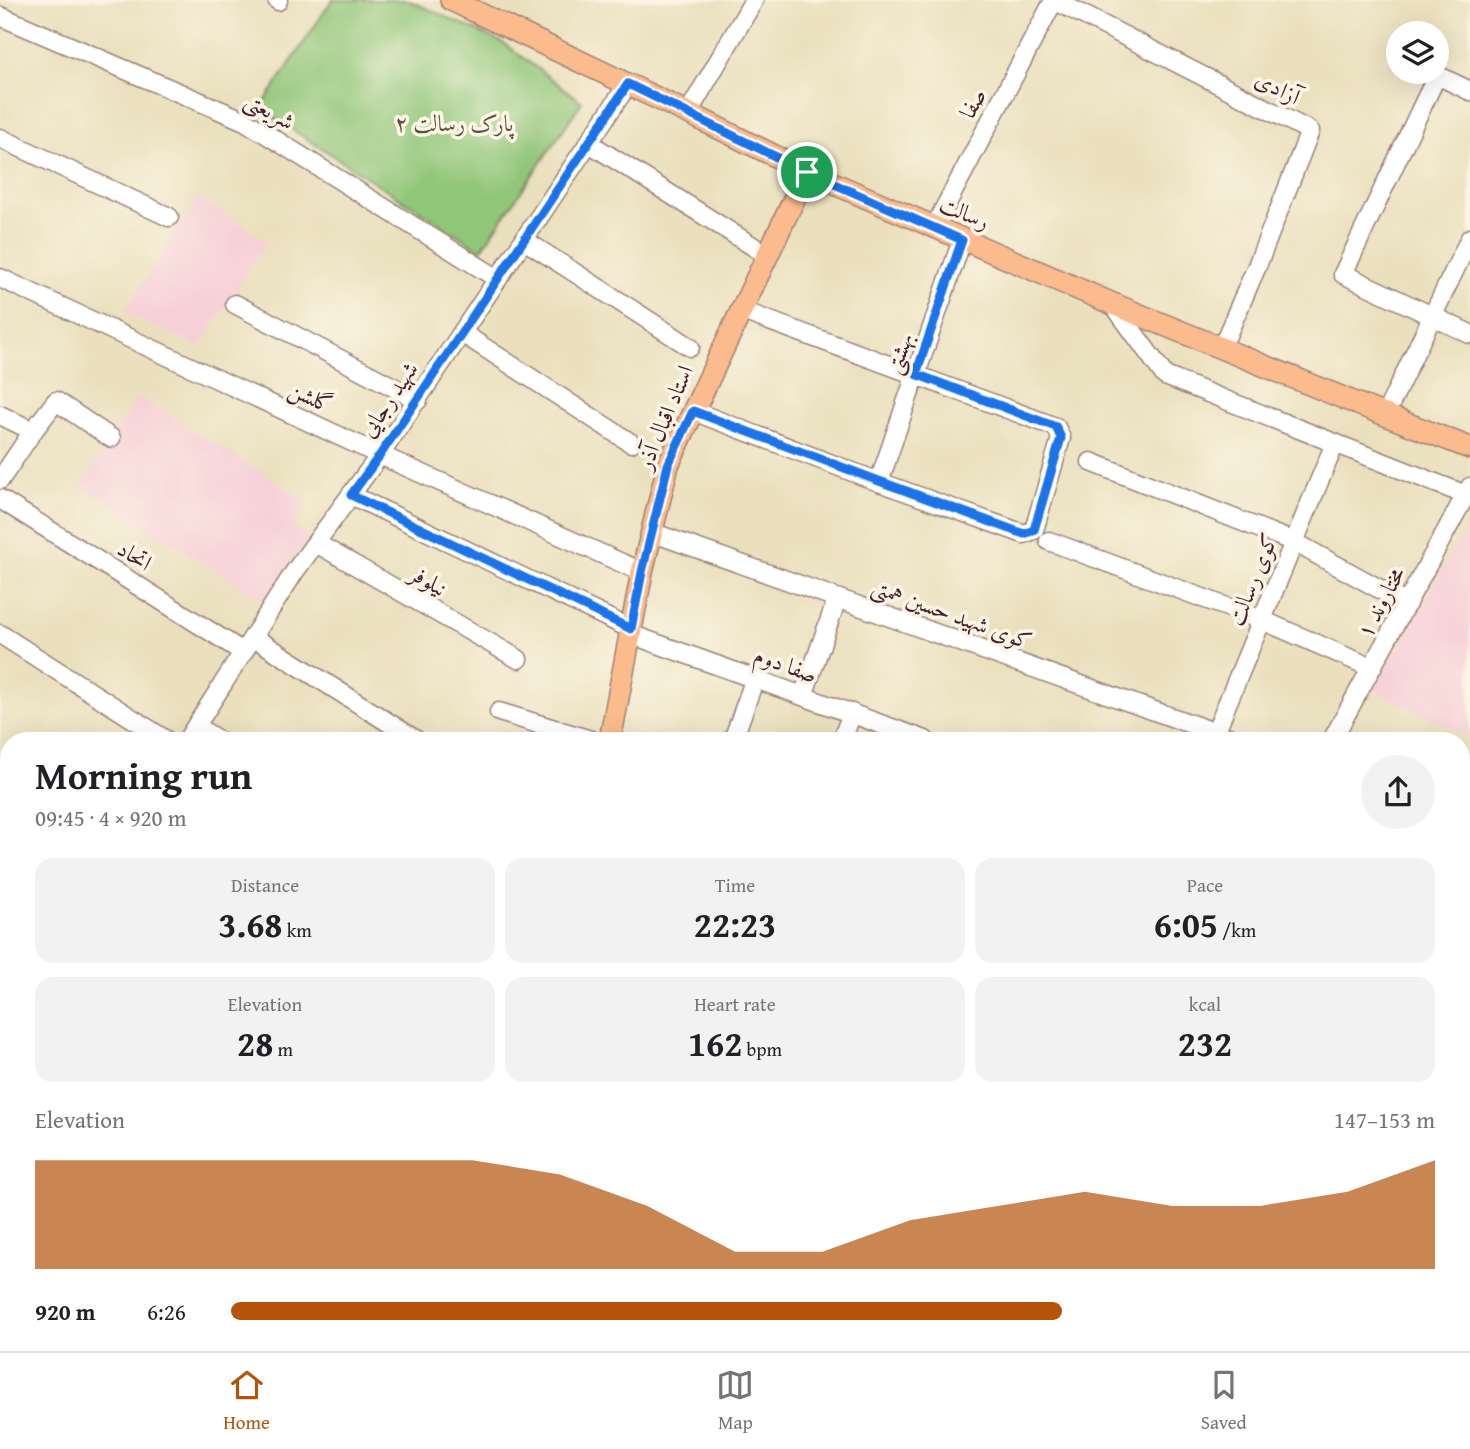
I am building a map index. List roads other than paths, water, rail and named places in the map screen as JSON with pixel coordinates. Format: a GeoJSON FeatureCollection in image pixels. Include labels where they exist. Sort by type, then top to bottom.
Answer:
{"type":"FeatureCollection","features":[{"type":"Feature","properties":{"kind":"main road","name":"رسالت"},"geometry":{"type":"LineString","coordinates":[[451,0],[807,172],[934,228],[1470,448]]}},
{"type":"Feature","properties":{"kind":"main road","name":"استاد اقبال آذر"},"geometry":{"type":"LineString","coordinates":[[612,732],[642,572],[668,465],[807,172]]}},
{"type":"Feature","properties":{"kind":"street"},"geometry":{"type":"LineString","coordinates":[[688,113],[754,0]]}},
{"type":"Feature","properties":{"kind":"street","name":"صفا"},"geometry":{"type":"LineString","coordinates":[[934,228],[1054,0]]}},
{"type":"Feature","properties":{"kind":"street","name":"آزادی"},"geometry":{"type":"LineString","coordinates":[[1054,0],[1310,131],[1257,267],[1222,347]]}},
{"type":"Feature","properties":{"kind":"street","name":"شریعتی"},"geometry":{"type":"LineString","coordinates":[[0,16],[245,121],[498,279]]}},
{"type":"Feature","properties":{"kind":"street"},"geometry":{"type":"LineString","coordinates":[[1470,91],[1437,75],[1343,274],[1470,334]]}},
{"type":"Feature","properties":{"kind":"street","name":"شهید رجایی"},"geometry":{"type":"LineString","coordinates":[[192,732],[295,571],[418,400],[628,84]]}},
{"type":"Feature","properties":{"kind":"street"},"geometry":{"type":"LineString","coordinates":[[0,138],[169,217]]}},
{"type":"Feature","properties":{"kind":"street"},"geometry":{"type":"LineString","coordinates":[[589,143],[767,254]]}},
{"type":"Feature","properties":{"kind":"street"},"geometry":{"type":"LineString","coordinates":[[1385,415],[1470,238]]}},
{"type":"Feature","properties":{"kind":"street"},"geometry":{"type":"LineString","coordinates":[[524,240],[690,347]]}},
{"type":"Feature","properties":{"kind":"street","name":"بهشتی"},"geometry":{"type":"LineString","coordinates":[[879,481],[962,240]]}},
{"type":"Feature","properties":{"kind":"street","name":"گلشن"},"geometry":{"type":"LineString","coordinates":[[0,278],[380,455],[642,572]]}},
{"type":"Feature","properties":{"kind":"street"},"geometry":{"type":"LineString","coordinates":[[1112,303],[1165,376],[1335,443],[1468,491]]}},
{"type":"Feature","properties":{"kind":"street"},"geometry":{"type":"LineString","coordinates":[[235,304],[418,400]]}},
{"type":"Feature","properties":{"kind":"street"},"geometry":{"type":"LineString","coordinates":[[693,411],[1024,534],[1034,530],[1061,438],[1056,427],[740,310]]}},
{"type":"Feature","properties":{"kind":"street"},"geometry":{"type":"LineString","coordinates":[[462,334],[631,443]]}},
{"type":"Feature","properties":{"kind":"street"},"geometry":{"type":"LineString","coordinates":[[0,480],[57,401],[111,438]]}},
{"type":"Feature","properties":{"kind":"street"},"geometry":{"type":"LineString","coordinates":[[0,415],[33,431]]}},
{"type":"Feature","properties":{"kind":"street","name":"کوی رسالت"},"geometry":{"type":"LineString","coordinates":[[1215,732],[1335,443]]}},
{"type":"Feature","properties":{"kind":"street"},"geometry":{"type":"LineString","coordinates":[[1091,462],[1294,542],[1407,604]]}},
{"type":"Feature","properties":{"kind":"street","name":"مختاروند ۱"},"geometry":{"type":"LineString","coordinates":[[1336,732],[1468,491]]}},
{"type":"Feature","properties":{"kind":"street","name":"صفا دوم"},"geometry":{"type":"LineString","coordinates":[[351,495],[631,632],[903,732]]}},
{"type":"Feature","properties":{"kind":"street","name":"اتحاد"},"geometry":{"type":"LineString","coordinates":[[0,499],[402,732]]}},
{"type":"Feature","properties":{"kind":"street","name":"کوی شهید حسین همتی"},"geometry":{"type":"LineString","coordinates":[[651,532],[1212,732]]}},
{"type":"Feature","properties":{"kind":"street"},"geometry":{"type":"LineString","coordinates":[[1049,541],[1262,620],[1372,668]]}},
{"type":"Feature","properties":{"kind":"street","name":"نیلوفر"},"geometry":{"type":"LineString","coordinates":[[316,543],[518,659]]}},
{"type":"Feature","properties":{"kind":"street"},"geometry":{"type":"LineString","coordinates":[[803,696],[837,598]]}},
{"type":"Feature","properties":{"kind":"street"},"geometry":{"type":"LineString","coordinates":[[0,634],[153,732]]}},
{"type":"Feature","properties":{"kind":"street"},"geometry":{"type":"LineString","coordinates":[[736,732],[755,678]]}},
{"type":"Feature","properties":{"kind":"street"},"geometry":{"type":"LineString","coordinates":[[499,712],[565,732]]}},
{"type":"Feature","properties":{"kind":"street"},"geometry":{"type":"LineString","coordinates":[[845,732],[852,713]]}},
{"type":"Feature","properties":{"kind":"park label","name":"پارک رسالت ۲"},"geometry":{"type":"Point","coordinates":[454,122]}}]}
